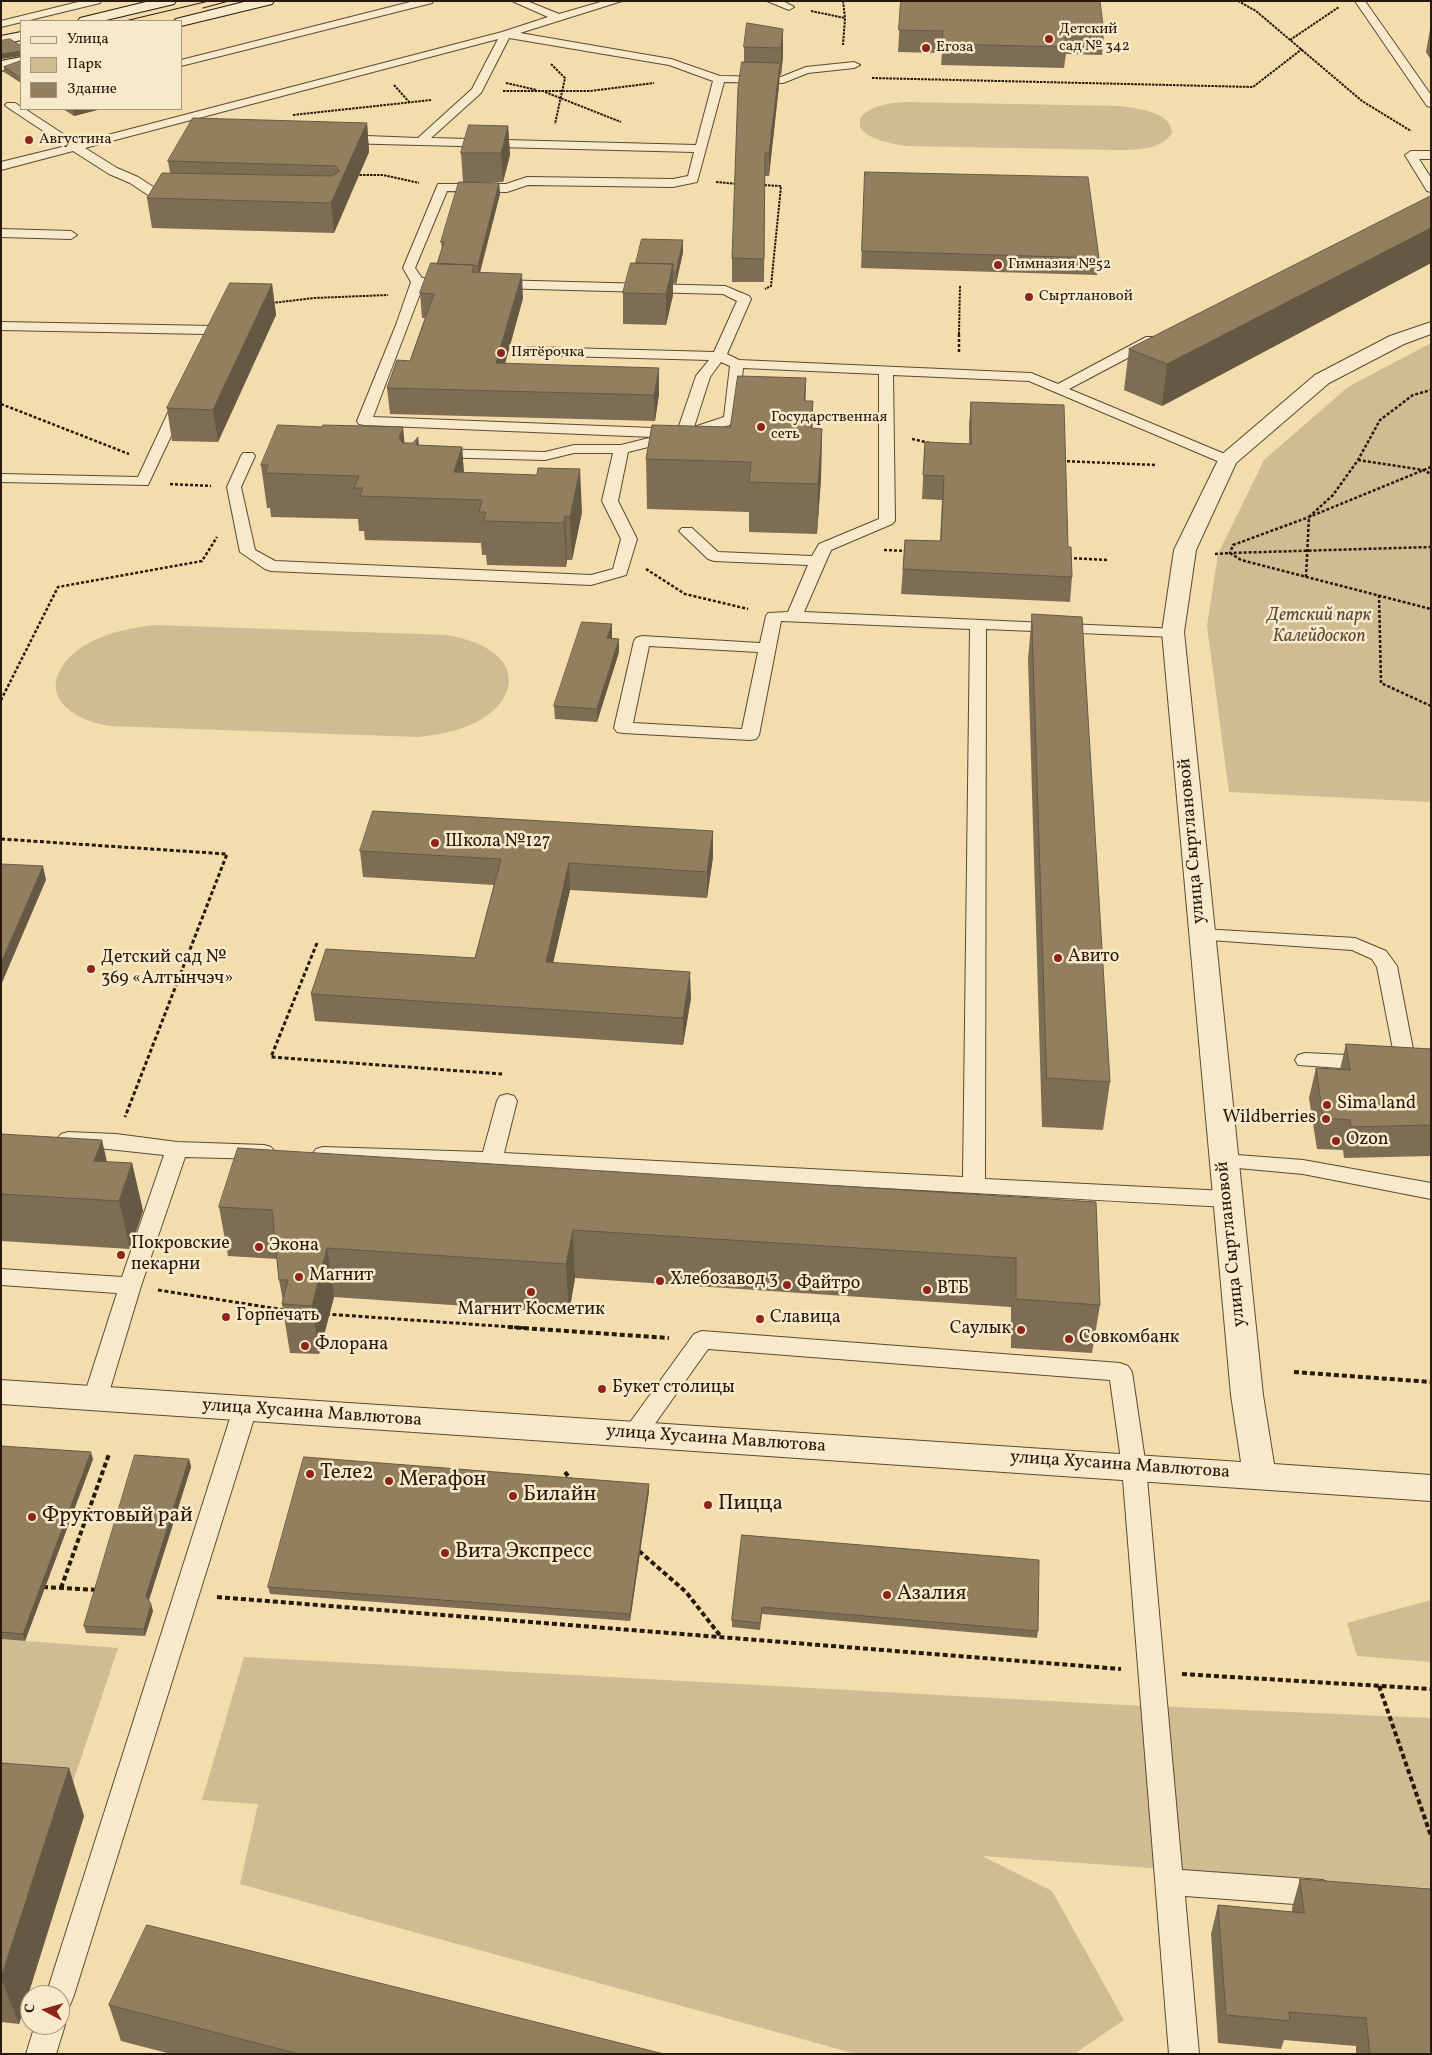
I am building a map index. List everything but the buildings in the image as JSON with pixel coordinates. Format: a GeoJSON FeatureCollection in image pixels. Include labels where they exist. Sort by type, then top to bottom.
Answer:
{"type":"FeatureCollection","features":[{"type":"Feature","properties":{"kind":"street"},"geometry":{"type":"LineString","coordinates":[[89,20],[170,1]]}},
{"type":"Feature","properties":{"kind":"street"},"geometry":{"type":"LineString","coordinates":[[182,22],[267,1]]}},
{"type":"Feature","properties":{"kind":"street"},"geometry":{"type":"LineString","coordinates":[[1,41],[20,36]]}},
{"type":"Feature","properties":{"kind":"street"},"geometry":{"type":"LineString","coordinates":[[1,66],[20,61]]}},
{"type":"Feature","properties":{"kind":"street","name":"улица Сыртлановой"},"geometry":{"type":"LineString","coordinates":[[1259,1475],[1247,1395],[1227,1199],[1173,632],[1186,550],[1227,460],[1322,379],[1398,340],[1431,328]]}},
{"type":"Feature","properties":{"kind":"street","name":"улица Хусаина Мавлютова"},"geometry":{"type":"LineString","coordinates":[[1,1392],[1431,1488]]}},
{"type":"Feature","properties":{"kind":"lane"},"geometry":{"type":"LineString","coordinates":[[1,24],[96,1]]}},
{"type":"Feature","properties":{"kind":"lane"},"geometry":{"type":"LineString","coordinates":[[182,63],[428,1]]}},
{"type":"Feature","properties":{"kind":"lane"},"geometry":{"type":"LineString","coordinates":[[517,1],[558,18]]}},
{"type":"Feature","properties":{"kind":"lane"},"geometry":{"type":"LineString","coordinates":[[1,166],[506,34],[617,1]]}},
{"type":"Feature","properties":{"kind":"lane"},"geometry":{"type":"LineString","coordinates":[[772,1],[789,7]]}},
{"type":"Feature","properties":{"kind":"lane"},"geometry":{"type":"LineString","coordinates":[[1360,1],[1431,104]]}},
{"type":"Feature","properties":{"kind":"lane"},"geometry":{"type":"LineString","coordinates":[[506,34],[671,62],[719,79],[783,80],[806,70],[854,66]]}},
{"type":"Feature","properties":{"kind":"lane"},"geometry":{"type":"LineString","coordinates":[[421,141],[476,92],[506,34]]}},
{"type":"Feature","properties":{"kind":"lane"},"geometry":{"type":"LineString","coordinates":[[684,434],[364,421],[416,288],[409,268],[442,187],[507,188],[527,182],[673,183],[693,179],[719,79]]}},
{"type":"Feature","properties":{"kind":"lane"},"geometry":{"type":"LineString","coordinates":[[11,105],[113,171],[134,180],[158,196],[188,197]]}},
{"type":"Feature","properties":{"kind":"lane"},"geometry":{"type":"LineString","coordinates":[[148,129],[160,135],[170,135]]}},
{"type":"Feature","properties":{"kind":"lane"},"geometry":{"type":"LineString","coordinates":[[324,139],[701,149]]}},
{"type":"Feature","properties":{"kind":"lane"},"geometry":{"type":"LineString","coordinates":[[1431,155],[1411,155],[1431,188]]}},
{"type":"Feature","properties":{"kind":"lane"},"geometry":{"type":"LineString","coordinates":[[1,233],[71,235]]}},
{"type":"Feature","properties":{"kind":"lane"},"geometry":{"type":"LineString","coordinates":[[416,288],[472,283],[725,290],[744,299],[719,356],[703,376],[684,434]]}},
{"type":"Feature","properties":{"kind":"lane"},"geometry":{"type":"LineString","coordinates":[[1,326],[214,330],[202,357]]}},
{"type":"Feature","properties":{"kind":"lane"},"geometry":{"type":"LineString","coordinates":[[1058,388],[1164,334]]}},
{"type":"Feature","properties":{"kind":"lane"},"geometry":{"type":"LineString","coordinates":[[527,352],[719,356],[737,364],[1031,376],[1227,460]]}},
{"type":"Feature","properties":{"kind":"lane"},"geometry":{"type":"LineString","coordinates":[[958,373],[959,357]]}},
{"type":"Feature","properties":{"kind":"lane"},"geometry":{"type":"LineString","coordinates":[[422,453],[544,456],[574,449],[621,449],[684,434],[731,420],[737,364]]}},
{"type":"Feature","properties":{"kind":"lane"},"geometry":{"type":"LineString","coordinates":[[794,616],[824,547],[888,521],[886,370]]}},
{"type":"Feature","properties":{"kind":"lane"},"geometry":{"type":"LineString","coordinates":[[1,478],[143,482],[185,392]]}},
{"type":"Feature","properties":{"kind":"lane"},"geometry":{"type":"LineString","coordinates":[[706,444],[709,426]]}},
{"type":"Feature","properties":{"kind":"lane"},"geometry":{"type":"LineString","coordinates":[[248,456],[234,487],[248,552],[271,566],[591,580],[620,572],[629,539],[610,501],[621,449]]}},
{"type":"Feature","properties":{"kind":"lane"},"geometry":{"type":"LineString","coordinates":[[540,474],[544,456]]}},
{"type":"Feature","properties":{"kind":"lane"},"geometry":{"type":"LineString","coordinates":[[687,531],[714,556],[818,561]]}},
{"type":"Feature","properties":{"kind":"lane"},"geometry":{"type":"LineString","coordinates":[[767,648],[642,642],[623,728],[750,735],[774,616],[1173,632]]}},
{"type":"Feature","properties":{"kind":"lane"},"geometry":{"type":"LineString","coordinates":[[974,1187],[978,624]]}},
{"type":"Feature","properties":{"kind":"lane"},"geometry":{"type":"LineString","coordinates":[[1202,935],[1348,943],[1372,950],[1384,960],[1414,1066],[1305,1060]]}},
{"type":"Feature","properties":{"kind":"lane"},"geometry":{"type":"LineString","coordinates":[[492,1160],[507,1101]]}},
{"type":"Feature","properties":{"kind":"lane"},"geometry":{"type":"LineString","coordinates":[[49,1138],[116,1141],[177,1149],[492,1160],[1227,1199]]}},
{"type":"Feature","properties":{"kind":"lane"},"geometry":{"type":"LineString","coordinates":[[95,1399],[130,1286],[177,1149]]}},
{"type":"Feature","properties":{"kind":"lane"},"geometry":{"type":"LineString","coordinates":[[1224,1161],[1298,1167],[1431,1191]]}},
{"type":"Feature","properties":{"kind":"lane"},"geometry":{"type":"LineString","coordinates":[[1,1277],[130,1286]]}},
{"type":"Feature","properties":{"kind":"lane"},"geometry":{"type":"LineString","coordinates":[[634,1435],[702,1340],[1120,1372],[1134,1467],[1184,2054]]}},
{"type":"Feature","properties":{"kind":"lane"},"geometry":{"type":"LineString","coordinates":[[63,1985],[245,1409]]}},
{"type":"Feature","properties":{"kind":"lane"},"geometry":{"type":"LineString","coordinates":[[1170,1882],[1344,1895]]}},
{"type":"Feature","properties":{"kind":"lane"},"geometry":{"type":"LineString","coordinates":[[41,2054],[47,2035]]}},
{"type":"Feature","properties":{"kind":"path"},"geometry":{"type":"LineString","coordinates":[[842,1],[845,18],[842,77],[1252,86],[1302,49]]}},
{"type":"Feature","properties":{"kind":"path"},"geometry":{"type":"LineString","coordinates":[[1238,1],[1256,11],[1362,101],[1416,134]]}},
{"type":"Feature","properties":{"kind":"path"},"geometry":{"type":"LineString","coordinates":[[789,7],[845,18]]}},
{"type":"Feature","properties":{"kind":"path"},"geometry":{"type":"LineString","coordinates":[[1290,40],[1340,7]]}},
{"type":"Feature","properties":{"kind":"path"},"geometry":{"type":"LineString","coordinates":[[524,37],[564,78],[550,145]]}},
{"type":"Feature","properties":{"kind":"path"},"geometry":{"type":"LineString","coordinates":[[484,78],[544,91],[622,123]]}},
{"type":"Feature","properties":{"kind":"path"},"geometry":{"type":"LineString","coordinates":[[291,115],[410,103],[476,92],[590,91],[656,83]]}},
{"type":"Feature","properties":{"kind":"path"},"geometry":{"type":"LineString","coordinates":[[353,175],[383,175],[442,187]]}},
{"type":"Feature","properties":{"kind":"path"},"geometry":{"type":"LineString","coordinates":[[693,179],[744,184]]}},
{"type":"Feature","properties":{"kind":"path"},"geometry":{"type":"LineString","coordinates":[[744,299],[770,286],[781,186],[753,185]]}},
{"type":"Feature","properties":{"kind":"path"},"geometry":{"type":"LineString","coordinates":[[959,357],[960,286]]}},
{"type":"Feature","properties":{"kind":"path"},"geometry":{"type":"LineString","coordinates":[[266,304],[416,288]]}},
{"type":"Feature","properties":{"kind":"path"},"geometry":{"type":"LineString","coordinates":[[1306,578],[1309,517],[1333,495],[1358,460],[1380,420],[1413,395],[1431,390]]}},
{"type":"Feature","properties":{"kind":"path"},"geometry":{"type":"LineString","coordinates":[[1,404],[152,463]]}},
{"type":"Feature","properties":{"kind":"path"},"geometry":{"type":"LineString","coordinates":[[886,432],[932,444]]}},
{"type":"Feature","properties":{"kind":"path"},"geometry":{"type":"LineString","coordinates":[[1358,460],[1424,470],[1431,474]]}},
{"type":"Feature","properties":{"kind":"path"},"geometry":{"type":"LineString","coordinates":[[1062,461],[1156,465]]}},
{"type":"Feature","properties":{"kind":"path"},"geometry":{"type":"LineString","coordinates":[[1230,552],[1233,545],[1309,517],[1431,467]]}},
{"type":"Feature","properties":{"kind":"path"},"geometry":{"type":"LineString","coordinates":[[143,482],[234,487]]}},
{"type":"Feature","properties":{"kind":"path"},"geometry":{"type":"LineString","coordinates":[[1,700],[58,586],[202,562],[219,535],[242,524]]}},
{"type":"Feature","properties":{"kind":"path"},"geometry":{"type":"LineString","coordinates":[[1210,554],[1431,547]]}},
{"type":"Feature","properties":{"kind":"path"},"geometry":{"type":"LineString","coordinates":[[883,550],[912,551]]}},
{"type":"Feature","properties":{"kind":"path"},"geometry":{"type":"LineString","coordinates":[[1230,552],[1241,560],[1431,609]]}},
{"type":"Feature","properties":{"kind":"path"},"geometry":{"type":"LineString","coordinates":[[624,556],[685,594],[774,616]]}},
{"type":"Feature","properties":{"kind":"path"},"geometry":{"type":"LineString","coordinates":[[1069,558],[1108,560]]}},
{"type":"Feature","properties":{"kind":"path"},"geometry":{"type":"LineString","coordinates":[[1379,595],[1382,683],[1431,706]]}},
{"type":"Feature","properties":{"kind":"path"},"geometry":{"type":"LineString","coordinates":[[1,839],[227,854],[116,1141]]}},
{"type":"Feature","properties":{"kind":"path"},"geometry":{"type":"LineString","coordinates":[[317,943],[271,1057],[509,1074],[507,1101]]}},
{"type":"Feature","properties":{"kind":"path"},"geometry":{"type":"LineString","coordinates":[[130,1286],[290,1311]]}},
{"type":"Feature","properties":{"kind":"path"},"geometry":{"type":"LineString","coordinates":[[318,1313],[702,1340]]}},
{"type":"Feature","properties":{"kind":"path"},"geometry":{"type":"LineString","coordinates":[[1294,1372],[1431,1382]]}},
{"type":"Feature","properties":{"kind":"path"},"geometry":{"type":"LineString","coordinates":[[61,1588],[108,1454]]}},
{"type":"Feature","properties":{"kind":"path"},"geometry":{"type":"LineString","coordinates":[[565,1472],[576,1488]]}},
{"type":"Feature","properties":{"kind":"path"},"geometry":{"type":"LineString","coordinates":[[636,1548],[686,1592],[722,1638]]}},
{"type":"Feature","properties":{"kind":"path"},"geometry":{"type":"LineString","coordinates":[[36,1586],[109,1590]]}},
{"type":"Feature","properties":{"kind":"path"},"geometry":{"type":"LineString","coordinates":[[186,1595],[1151,1672],[1431,1689]]}},
{"type":"Feature","properties":{"kind":"path"},"geometry":{"type":"LineString","coordinates":[[1379,1686],[1431,1836]]}},
{"type":"Feature","properties":{"kind":"green space"},"geometry":{"type":"Polygon","coordinates":[[[906,102],[1120,106],[1152,112],[1160,116],[1166,120],[1172,133],[1162,143],[1155,146],[1131,150],[906,146],[875,138],[864,132],[860,127],[860,118],[875,107],[906,102]]]}},
{"type":"Feature","properties":{"kind":"green space","name":"Детский парк Калейдоскоп"},"geometry":{"type":"Polygon","coordinates":[[[1431,343],[1431,802],[1229,792],[1207,626],[1218,554],[1264,460],[1348,387],[1431,343]]]}},
{"type":"Feature","properties":{"kind":"green space"},"geometry":{"type":"Polygon","coordinates":[[[154,625],[447,635],[475,643],[491,651],[506,667],[509,675],[509,684],[501,702],[485,717],[445,733],[419,737],[109,726],[81,718],[67,708],[56,690],[56,681],[59,672],[71,656],[87,644],[103,636],[128,629],[154,625]]]}},
{"type":"Feature","properties":{"kind":"green space"},"geometry":{"type":"Polygon","coordinates":[[[1431,1600],[1431,1662],[1357,1656],[1347,1623],[1431,1600]]]}},
{"type":"Feature","properties":{"kind":"green space"},"geometry":{"type":"Polygon","coordinates":[[[1,1639],[118,1648],[70,1791],[1,1788],[1,1639]]]}},
{"type":"Feature","properties":{"kind":"green space"},"geometry":{"type":"Polygon","coordinates":[[[244,1657],[1104,1704],[1431,1718],[1431,1888],[982,1856],[1052,1891],[1124,2020],[1074,2054],[856,2054],[240,1884],[258,1804],[202,1800],[244,1657]]]}},
{"type":"Feature","properties":{"kind":"tram line"},"geometry":{"type":"LineString","coordinates":[[129,20],[209,1]]}},
{"type":"Feature","properties":{"kind":"tram line"},"geometry":{"type":"LineString","coordinates":[[203,8],[229,1]]}},
{"type":"Feature","properties":{"kind":"place","name":"Детский сад № 342"},"geometry":{"type":"Point","coordinates":[1049,39]}},
{"type":"Feature","properties":{"kind":"place","name":"Егоза"},"geometry":{"type":"Point","coordinates":[926,48]}},
{"type":"Feature","properties":{"kind":"place","name":"Августина"},"geometry":{"type":"Point","coordinates":[29,140]}},
{"type":"Feature","properties":{"kind":"place","name":"Гимназия №52"},"geometry":{"type":"Point","coordinates":[998,265]}},
{"type":"Feature","properties":{"kind":"place","name":"Сыртлановой"},"geometry":{"type":"Point","coordinates":[1029,297]}},
{"type":"Feature","properties":{"kind":"place","name":"Пятёрочка"},"geometry":{"type":"Point","coordinates":[501,353]}},
{"type":"Feature","properties":{"kind":"place","name":"Государственная сеть"},"geometry":{"type":"Point","coordinates":[761,427]}},
{"type":"Feature","properties":{"kind":"place","name":"Школа №127"},"geometry":{"type":"Point","coordinates":[435,843]}},
{"type":"Feature","properties":{"kind":"place","name":"Авито"},"geometry":{"type":"Point","coordinates":[1058,958]}},
{"type":"Feature","properties":{"kind":"place","name":"Детский сад № 369 «Алтынчэч»"},"geometry":{"type":"Point","coordinates":[91,969]}},
{"type":"Feature","properties":{"kind":"place","name":"Sima land"},"geometry":{"type":"Point","coordinates":[1327,1105]}},
{"type":"Feature","properties":{"kind":"place","name":"Wildberries"},"geometry":{"type":"Point","coordinates":[1326,1119]}},
{"type":"Feature","properties":{"kind":"place","name":"Ozon"},"geometry":{"type":"Point","coordinates":[1336,1141]}},
{"type":"Feature","properties":{"kind":"place","name":"Экона"},"geometry":{"type":"Point","coordinates":[259,1247]}},
{"type":"Feature","properties":{"kind":"place","name":"Покровские пекарни"},"geometry":{"type":"Point","coordinates":[121,1255]}},
{"type":"Feature","properties":{"kind":"place","name":"Магнит"},"geometry":{"type":"Point","coordinates":[299,1277]}},
{"type":"Feature","properties":{"kind":"place","name":"Хлебозавод 3"},"geometry":{"type":"Point","coordinates":[660,1281]}},
{"type":"Feature","properties":{"kind":"place","name":"Файтро"},"geometry":{"type":"Point","coordinates":[787,1285]}},
{"type":"Feature","properties":{"kind":"place","name":"ВТБ"},"geometry":{"type":"Point","coordinates":[927,1290]}},
{"type":"Feature","properties":{"kind":"place","name":"Магнит Косметик"},"geometry":{"type":"Point","coordinates":[531,1292]}},
{"type":"Feature","properties":{"kind":"place","name":"Горпечать"},"geometry":{"type":"Point","coordinates":[226,1317]}},
{"type":"Feature","properties":{"kind":"place","name":"Славица"},"geometry":{"type":"Point","coordinates":[760,1319]}},
{"type":"Feature","properties":{"kind":"place","name":"Саулык"},"geometry":{"type":"Point","coordinates":[1021,1330]}},
{"type":"Feature","properties":{"kind":"place","name":"Совкомбанк"},"geometry":{"type":"Point","coordinates":[1069,1339]}},
{"type":"Feature","properties":{"kind":"place","name":"Флорана"},"geometry":{"type":"Point","coordinates":[305,1346]}},
{"type":"Feature","properties":{"kind":"place","name":"Букет столицы"},"geometry":{"type":"Point","coordinates":[602,1389]}},
{"type":"Feature","properties":{"kind":"place","name":"Теле2"},"geometry":{"type":"Point","coordinates":[310,1474]}},
{"type":"Feature","properties":{"kind":"place","name":"Мегафон"},"geometry":{"type":"Point","coordinates":[389,1481]}},
{"type":"Feature","properties":{"kind":"place","name":"Билайн"},"geometry":{"type":"Point","coordinates":[513,1496]}},
{"type":"Feature","properties":{"kind":"place","name":"Пицца"},"geometry":{"type":"Point","coordinates":[708,1505]}},
{"type":"Feature","properties":{"kind":"place","name":"Фруктовый рай"},"geometry":{"type":"Point","coordinates":[32,1517]}},
{"type":"Feature","properties":{"kind":"place","name":"Вита Экспресс"},"geometry":{"type":"Point","coordinates":[445,1553]}},
{"type":"Feature","properties":{"kind":"place","name":"Азалия"},"geometry":{"type":"Point","coordinates":[887,1595]}}]}
